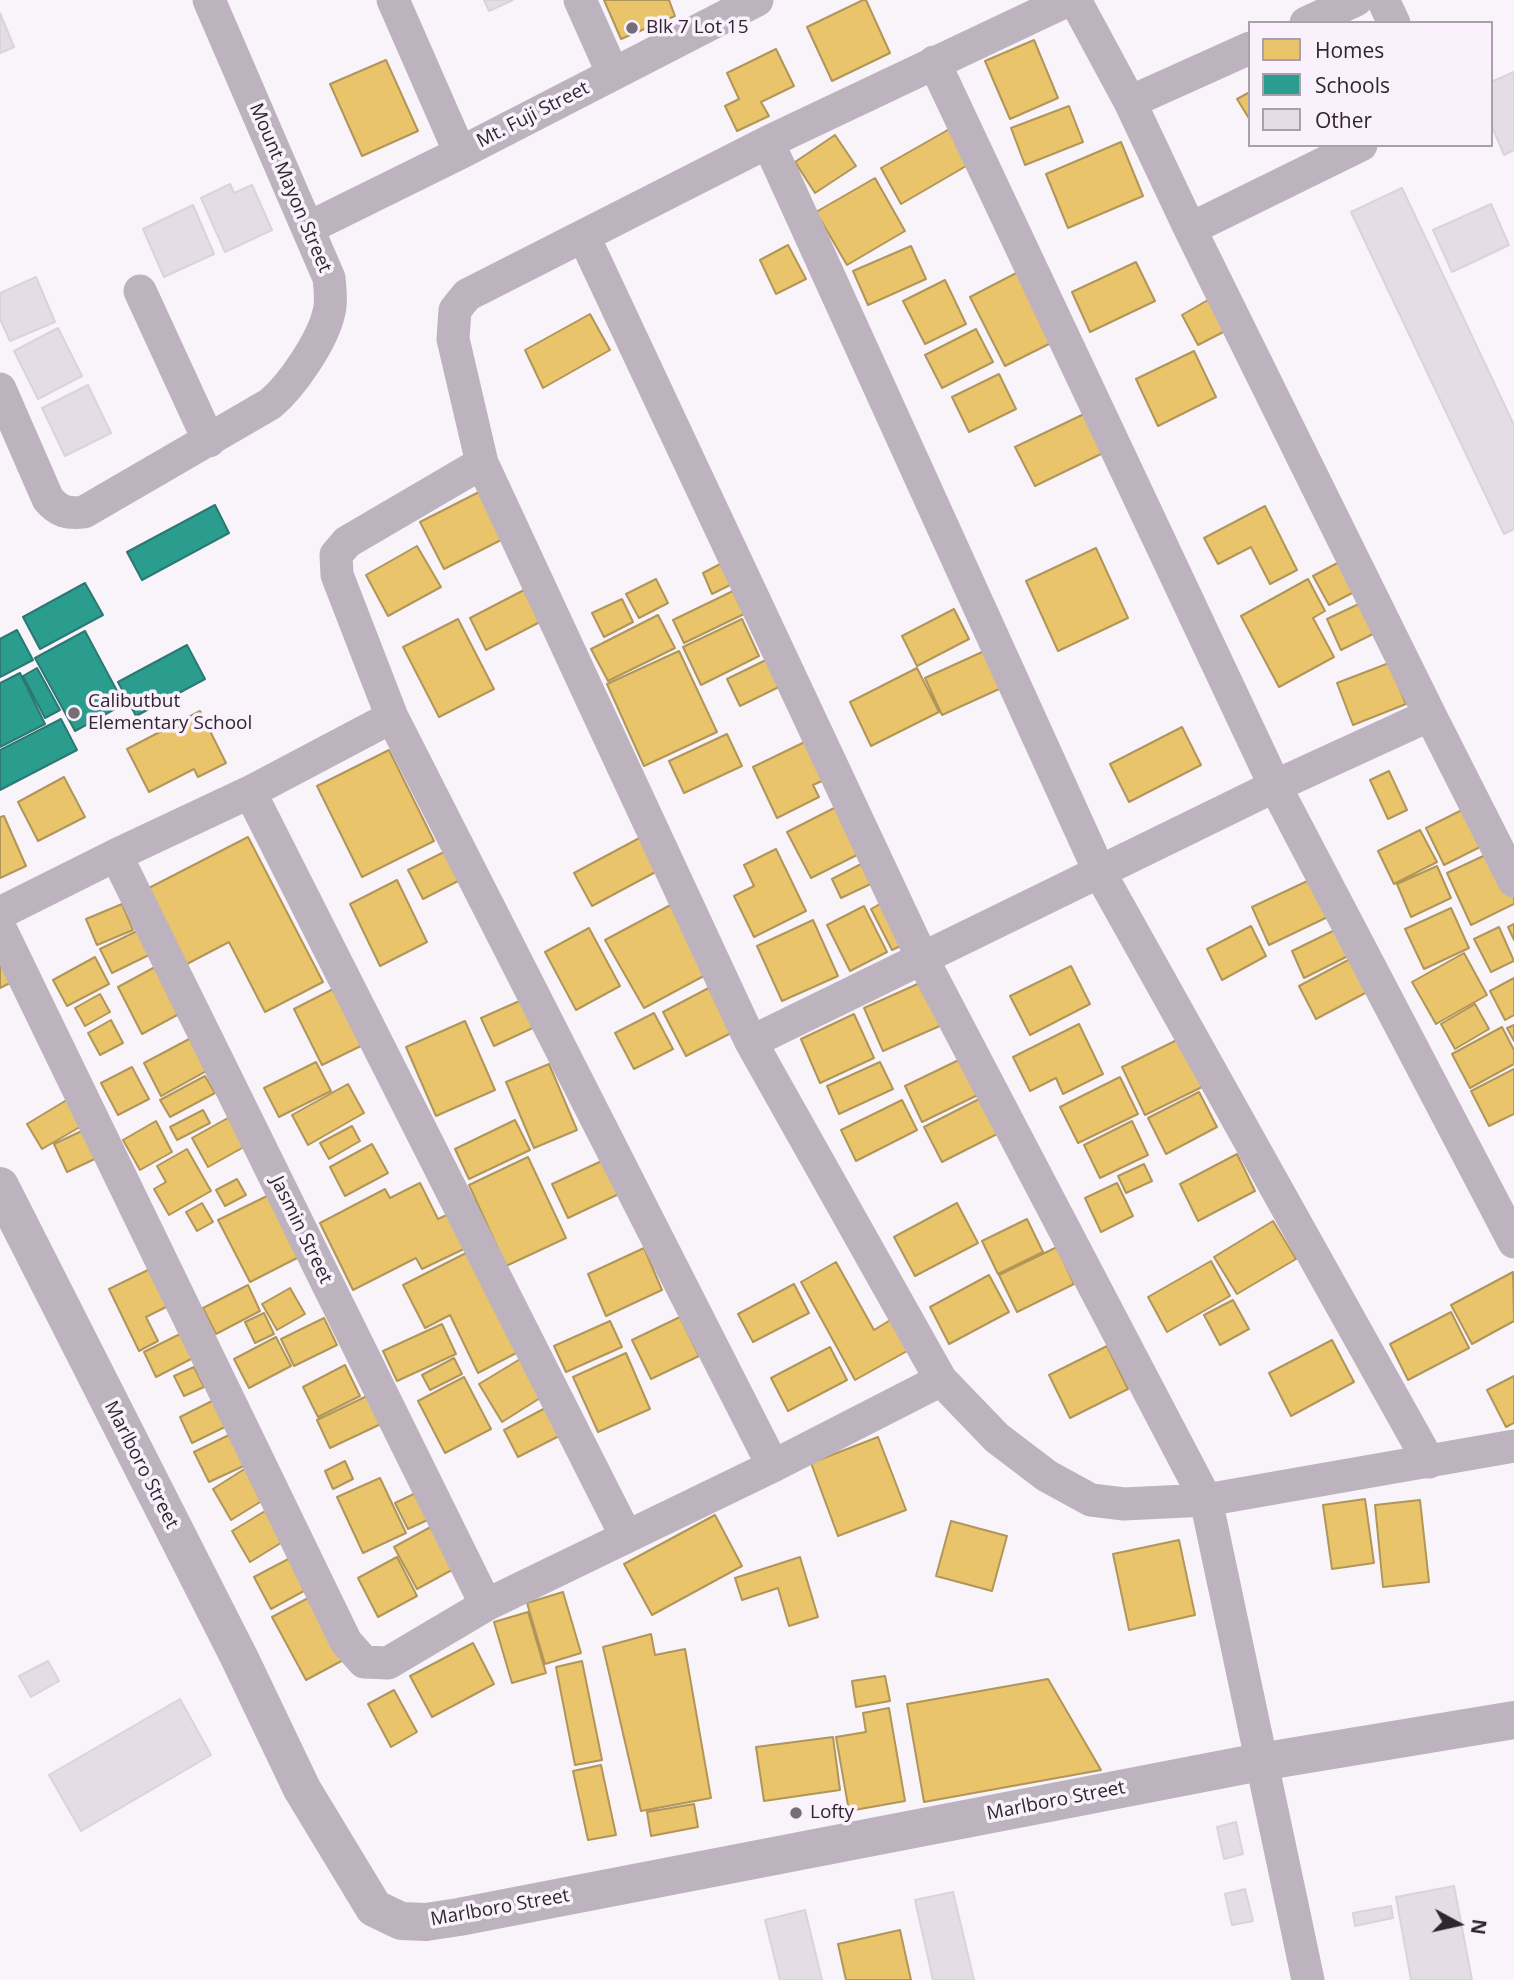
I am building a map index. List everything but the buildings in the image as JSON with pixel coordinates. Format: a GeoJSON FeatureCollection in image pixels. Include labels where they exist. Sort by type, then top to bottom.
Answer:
{"type":"FeatureCollection","features":[{"type":"Feature","properties":{"kind":"street","name":"Mount Mayon Street"},"geometry":{"type":"LineString","coordinates":[[0,389],[48,499],[57,510],[84,512],[270,404],[285,391],[321,333],[329,313],[329,278],[209,0]]}},
{"type":"Feature","properties":{"kind":"street"},"geometry":{"type":"LineString","coordinates":[[393,0],[460,153]]}},
{"type":"Feature","properties":{"kind":"street"},"geometry":{"type":"LineString","coordinates":[[580,0],[613,74]]}},
{"type":"Feature","properties":{"kind":"street","name":"Mt. Fuji Street"},"geometry":{"type":"LineString","coordinates":[[308,228],[757,0]]}},
{"type":"Feature","properties":{"kind":"street"},"geometry":{"type":"LineString","coordinates":[[1068,0],[768,142],[467,295],[455,310],[453,339],[482,463],[751,1042],[942,1380],[997,1438],[1047,1476],[1091,1500],[1124,1504],[1206,1500],[1514,1446]]}},
{"type":"Feature","properties":{"kind":"street"},"geometry":{"type":"LineString","coordinates":[[1075,0],[1130,102],[1190,229],[1514,881]]}},
{"type":"Feature","properties":{"kind":"street"},"geometry":{"type":"LineString","coordinates":[[1310,21],[1356,0]]}},
{"type":"Feature","properties":{"kind":"street"},"geometry":{"type":"LineString","coordinates":[[1382,0],[1393,21]]}},
{"type":"Feature","properties":{"kind":"street"},"geometry":{"type":"LineString","coordinates":[[1130,102],[1248,49]]}},
{"type":"Feature","properties":{"kind":"street"},"geometry":{"type":"LineString","coordinates":[[934,62],[1275,786],[1514,1242]]}},
{"type":"Feature","properties":{"kind":"street"},"geometry":{"type":"LineString","coordinates":[[768,142],[1100,873],[1429,1462]]}},
{"type":"Feature","properties":{"kind":"street"},"geometry":{"type":"LineString","coordinates":[[1190,229],[1357,147]]}},
{"type":"Feature","properties":{"kind":"street"},"geometry":{"type":"LineString","coordinates":[[584,237],[923,960],[1206,1500],[1308,1980]]}},
{"type":"Feature","properties":{"kind":"street"},"geometry":{"type":"LineString","coordinates":[[139,291],[209,441]]}},
{"type":"Feature","properties":{"kind":"street"},"geometry":{"type":"LineString","coordinates":[[482,463],[347,542],[337,555],[337,575],[392,717],[773,1466]]}},
{"type":"Feature","properties":{"kind":"street"},"geometry":{"type":"LineString","coordinates":[[751,1042],[1275,786],[1430,715]]}},
{"type":"Feature","properties":{"kind":"street"},"geometry":{"type":"LineString","coordinates":[[0,919],[4,911],[250,792],[392,717]]}},
{"type":"Feature","properties":{"kind":"street"},"geometry":{"type":"LineString","coordinates":[[250,792],[626,1536]]}},
{"type":"Feature","properties":{"kind":"street","name":"Jasmin Street"},"geometry":{"type":"LineString","coordinates":[[116,855],[486,1605]]}},
{"type":"Feature","properties":{"kind":"street"},"geometry":{"type":"LineString","coordinates":[[0,928],[346,1642],[364,1662],[388,1663],[486,1605],[773,1466],[942,1380]]}},
{"type":"Feature","properties":{"kind":"street","name":"Marlboro Street"},"geometry":{"type":"LineString","coordinates":[[0,1186],[239,1657],[302,1789],[374,1908],[401,1921],[426,1922],[459,1917],[1260,1762],[1514,1720]]}},
{"type":"Feature","properties":{"kind":"place","name":"Blk 7 Lot 15"},"geometry":{"type":"Point","coordinates":[632,28]}},
{"type":"Feature","properties":{"kind":"place","name":"Calibutbut Elementary School"},"geometry":{"type":"Point","coordinates":[74,713]}},
{"type":"Feature","properties":{"kind":"place","name":"Lofty"},"geometry":{"type":"Point","coordinates":[796,1813]}}]}
